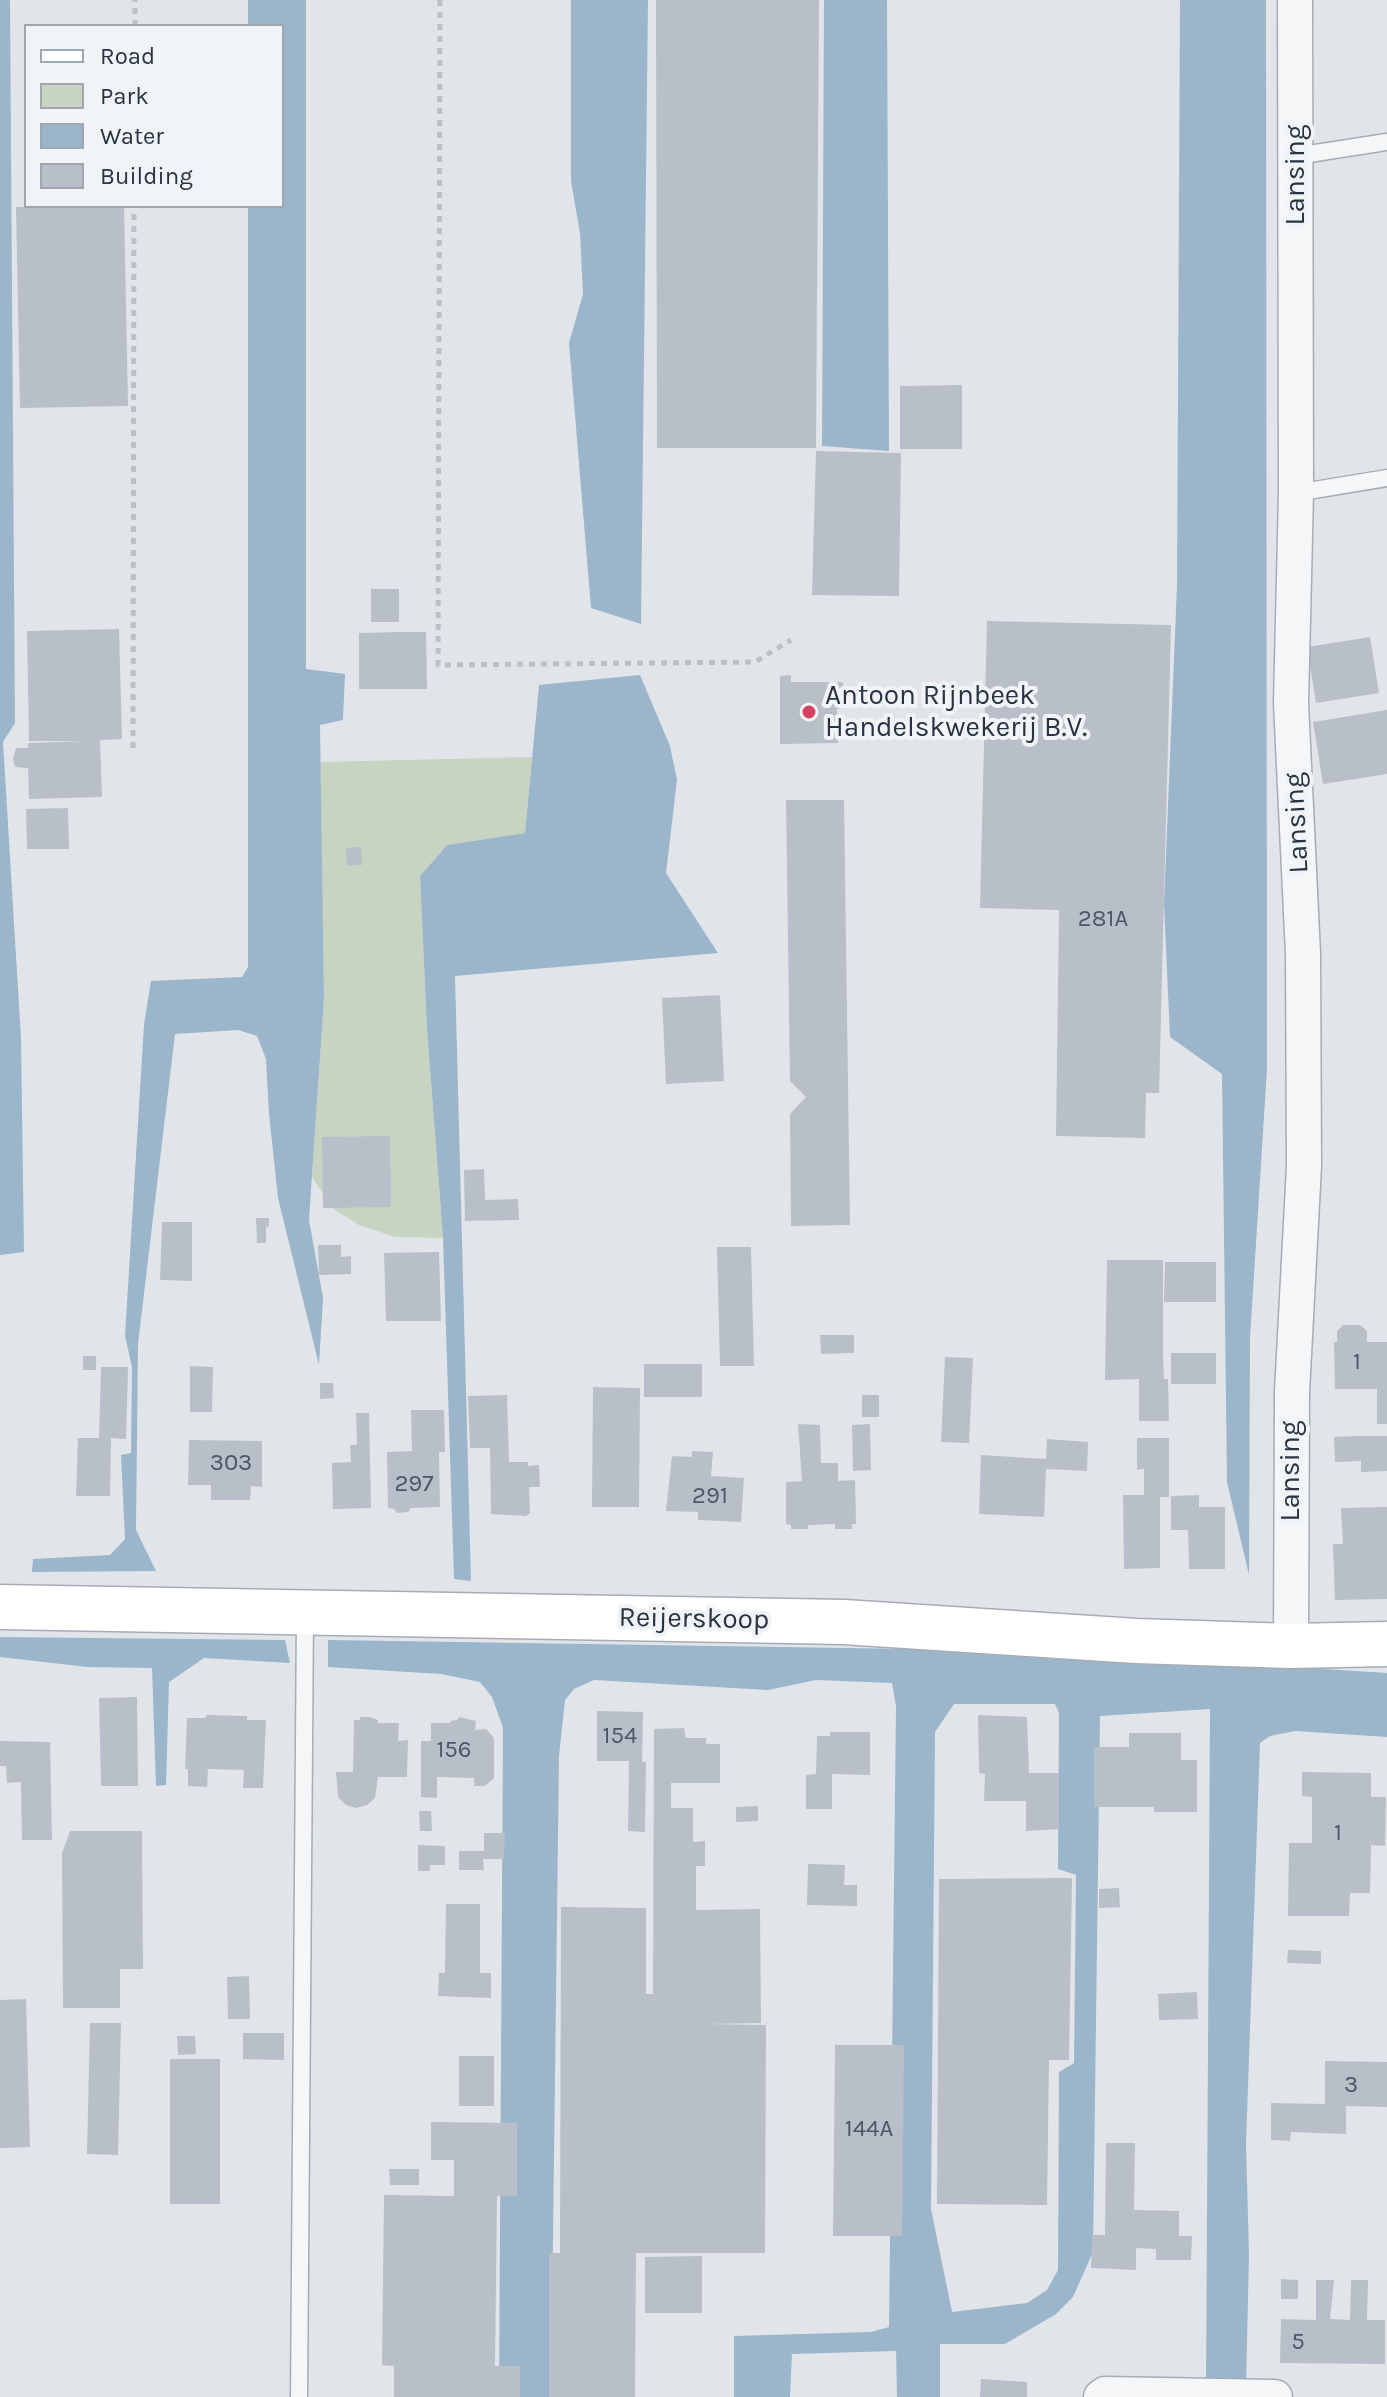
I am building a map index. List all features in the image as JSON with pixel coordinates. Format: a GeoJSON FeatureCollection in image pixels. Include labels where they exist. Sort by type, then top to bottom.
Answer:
{"type":"FeatureCollection","features":[{"type":"Feature","properties":{"kind":"street","name":"Lansing"},"geometry":{"type":"LineString","coordinates":[[1291,1646],[1292,1392],[1304,1166],[1303,954],[1291,703],[1296,493],[1295,0]]}},
{"type":"Feature","properties":{"kind":"street","name":"Reijerskoop"},"geometry":{"type":"LineString","coordinates":[[0,1607],[305,1623],[844,1622],[1136,1641],[1291,1646],[1387,1644]]}},
{"type":"Feature","properties":{"kind":"street"},"geometry":{"type":"LineString","coordinates":[[1101,2397],[1105,2394],[1275,2397]]}},
{"type":"Feature","properties":{"kind":"lane"},"geometry":{"type":"LineString","coordinates":[[1296,156],[1387,142]]}},
{"type":"Feature","properties":{"kind":"lane"},"geometry":{"type":"LineString","coordinates":[[1296,493],[1387,478]]}},
{"type":"Feature","properties":{"kind":"lane"},"geometry":{"type":"LineString","coordinates":[[299,2397],[305,1623]]}},
{"type":"Feature","properties":{"kind":"path"},"geometry":{"type":"LineString","coordinates":[[135,0],[135,24]]}},
{"type":"Feature","properties":{"kind":"path"},"geometry":{"type":"LineString","coordinates":[[440,0],[438,665],[755,662],[791,640]]}},
{"type":"Feature","properties":{"kind":"path"},"geometry":{"type":"LineString","coordinates":[[133,748],[134,208]]}},
{"type":"Feature","properties":{"kind":"green space"},"geometry":{"type":"Polygon","coordinates":[[[532,757],[525,833],[447,845],[420,876],[427,1030],[443,1238],[395,1237],[359,1225],[332,1208],[312,1177],[324,999],[320,762],[532,757]]]}},
{"type":"Feature","properties":{"kind":"water"},"geometry":{"type":"Polygon","coordinates":[[[0,0],[10,0],[15,723],[3,742],[21,1038],[24,1252],[0,1255],[0,0]]]}},
{"type":"Feature","properties":{"kind":"water"},"geometry":{"type":"Polygon","coordinates":[[[248,0],[306,0],[306,669],[345,674],[343,720],[320,725],[324,999],[309,1220],[323,1298],[319,1365],[278,1198],[266,1059],[257,1036],[238,1030],[175,1034],[138,1344],[136,1530],[156,1571],[32,1572],[33,1559],[110,1555],[125,1539],[121,1455],[131,1453],[132,1367],[125,1336],[144,1024],[151,981],[242,977],[248,967],[248,208],[284,208],[284,24],[248,24],[248,0]]]}},
{"type":"Feature","properties":{"kind":"water"},"geometry":{"type":"Polygon","coordinates":[[[571,0],[648,0],[641,624],[591,608],[569,343],[583,294],[580,233],[571,181],[571,0]]]}},
{"type":"Feature","properties":{"kind":"water"},"geometry":{"type":"Polygon","coordinates":[[[824,0],[887,0],[889,451],[822,446],[824,0]]]}},
{"type":"Feature","properties":{"kind":"water"},"geometry":{"type":"Polygon","coordinates":[[[1180,0],[1266,0],[1267,1069],[1250,1338],[1249,1575],[1227,1482],[1222,1074],[1170,1037],[1164,904],[1177,585],[1180,0]]]}},
{"type":"Feature","properties":{"kind":"water"},"geometry":{"type":"Polygon","coordinates":[[[640,675],[670,746],[677,780],[666,873],[718,953],[455,976],[471,1581],[454,1579],[443,1238],[427,1030],[420,876],[447,845],[525,833],[539,685],[640,675]]]}},
{"type":"Feature","properties":{"kind":"water"},"geometry":{"type":"Polygon","coordinates":[[[0,1637],[285,1640],[290,1663],[204,1658],[169,1682],[166,1785],[156,1786],[152,1668],[87,1667],[0,1657],[0,1637]]]}},
{"type":"Feature","properties":{"kind":"water"},"geometry":{"type":"Polygon","coordinates":[[[328,1640],[1041,1651],[1387,1673],[1387,1737],[1295,1731],[1270,1736],[1260,1743],[1246,2144],[1249,2253],[1246,2385],[1206,2384],[1210,1709],[1100,1716],[1093,2252],[1073,2297],[1056,2314],[1005,2344],[940,2344],[940,2397],[897,2397],[896,2351],[792,2354],[790,2397],[734,2397],[734,2336],[871,2332],[889,2327],[896,1706],[892,1683],[816,1680],[768,1690],[594,1680],[574,1689],[565,1700],[559,1756],[551,2397],[499,2397],[503,1728],[492,1697],[480,1682],[441,1674],[328,1667],[328,1640]],[[954,1704],[935,1732],[931,2209],[952,2312],[1027,2303],[1047,2290],[1058,2270],[1059,2072],[1074,2063],[1076,1875],[1058,1869],[1059,1713],[1055,1704],[954,1704]]]}},
{"type":"Feature","properties":{"kind":"building"},"geometry":{"type":"Polygon","coordinates":[[[656,0],[819,0],[816,448],[657,448],[656,0]]]}},
{"type":"Feature","properties":{"kind":"building"},"geometry":{"type":"Polygon","coordinates":[[[16,207],[124,208],[128,406],[20,408],[16,207]]]}},
{"type":"Feature","properties":{"kind":"building"},"geometry":{"type":"Polygon","coordinates":[[[962,385],[962,449],[900,449],[900,386],[962,385]]]}},
{"type":"Feature","properties":{"kind":"building"},"geometry":{"type":"Polygon","coordinates":[[[816,451],[901,453],[899,596],[812,595],[816,451]]]}},
{"type":"Feature","properties":{"kind":"building"},"geometry":{"type":"Polygon","coordinates":[[[371,589],[399,589],[399,622],[371,622],[371,589]]]}},
{"type":"Feature","properties":{"kind":"building"},"geometry":{"type":"Polygon","coordinates":[[[987,621],[1171,625],[1159,1093],[1146,1093],[1145,1138],[1056,1136],[1059,910],[980,908],[987,621]]]}},
{"type":"Feature","properties":{"kind":"building"},"geometry":{"type":"Polygon","coordinates":[[[119,629],[122,739],[100,740],[102,797],[29,799],[28,768],[15,767],[13,759],[16,748],[28,748],[28,743],[86,741],[29,741],[27,631],[119,629]]]}},
{"type":"Feature","properties":{"kind":"building"},"geometry":{"type":"Polygon","coordinates":[[[426,632],[427,689],[359,689],[359,633],[426,632]]]}},
{"type":"Feature","properties":{"kind":"building"},"geometry":{"type":"Polygon","coordinates":[[[1370,637],[1379,693],[1316,703],[1307,647],[1370,637]]]}},
{"type":"Feature","properties":{"kind":"building"},"geometry":{"type":"Polygon","coordinates":[[[791,675],[791,682],[843,682],[843,708],[837,709],[838,743],[780,744],[780,676],[791,675]]]}},
{"type":"Feature","properties":{"kind":"building"},"geometry":{"type":"Polygon","coordinates":[[[1387,710],[1387,774],[1323,784],[1313,722],[1387,710]]]}},
{"type":"Feature","properties":{"kind":"building"},"geometry":{"type":"Polygon","coordinates":[[[786,800],[844,800],[850,1225],[791,1226],[790,1114],[806,1097],[790,1081],[786,800]]]}},
{"type":"Feature","properties":{"kind":"building"},"geometry":{"type":"Polygon","coordinates":[[[68,808],[69,849],[27,849],[26,809],[68,808]]]}},
{"type":"Feature","properties":{"kind":"building"},"geometry":{"type":"Polygon","coordinates":[[[361,847],[362,865],[347,865],[346,848],[361,847]]]}},
{"type":"Feature","properties":{"kind":"building"},"geometry":{"type":"Polygon","coordinates":[[[720,995],[724,1081],[666,1084],[662,998],[720,995]]]}},
{"type":"Feature","properties":{"kind":"building"},"geometry":{"type":"Polygon","coordinates":[[[390,1136],[391,1207],[323,1208],[322,1137],[390,1136]]]}},
{"type":"Feature","properties":{"kind":"building"},"geometry":{"type":"Polygon","coordinates":[[[484,1169],[485,1200],[518,1199],[519,1220],[465,1221],[464,1170],[484,1169]]]}},
{"type":"Feature","properties":{"kind":"building"},"geometry":{"type":"Polygon","coordinates":[[[256,1218],[269,1218],[266,1243],[257,1243],[256,1218]]]}},
{"type":"Feature","properties":{"kind":"building"},"geometry":{"type":"Polygon","coordinates":[[[162,1222],[192,1222],[192,1281],[160,1280],[162,1222]]]}},
{"type":"Feature","properties":{"kind":"building"},"geometry":{"type":"Polygon","coordinates":[[[318,1245],[341,1245],[341,1257],[351,1256],[351,1274],[319,1275],[318,1245]]]}},
{"type":"Feature","properties":{"kind":"building"},"geometry":{"type":"Polygon","coordinates":[[[717,1247],[751,1247],[754,1366],[720,1366],[717,1247]]]}},
{"type":"Feature","properties":{"kind":"building"},"geometry":{"type":"Polygon","coordinates":[[[439,1252],[441,1321],[386,1321],[384,1253],[439,1252]]]}},
{"type":"Feature","properties":{"kind":"building"},"geometry":{"type":"Polygon","coordinates":[[[1107,1260],[1163,1260],[1163,1356],[1164,1379],[1168,1379],[1169,1421],[1139,1421],[1139,1379],[1105,1380],[1107,1260]]]}},
{"type":"Feature","properties":{"kind":"building"},"geometry":{"type":"Polygon","coordinates":[[[1165,1262],[1216,1262],[1216,1302],[1164,1302],[1165,1262]]]}},
{"type":"Feature","properties":{"kind":"building"},"geometry":{"type":"Polygon","coordinates":[[[1343,1325],[1360,1325],[1367,1331],[1367,1342],[1387,1342],[1387,1424],[1377,1424],[1377,1389],[1335,1389],[1334,1342],[1337,1342],[1337,1331],[1343,1325]]]}},
{"type":"Feature","properties":{"kind":"building"},"geometry":{"type":"Polygon","coordinates":[[[820,1335],[854,1335],[854,1353],[821,1354],[820,1335]]]}},
{"type":"Feature","properties":{"kind":"building"},"geometry":{"type":"Polygon","coordinates":[[[1171,1353],[1216,1353],[1216,1384],[1171,1384],[1171,1353]]]}},
{"type":"Feature","properties":{"kind":"building"},"geometry":{"type":"Polygon","coordinates":[[[83,1356],[96,1356],[96,1370],[83,1370],[83,1356]]]}},
{"type":"Feature","properties":{"kind":"building"},"geometry":{"type":"Polygon","coordinates":[[[945,1357],[973,1358],[969,1443],[941,1442],[945,1357]]]}},
{"type":"Feature","properties":{"kind":"building"},"geometry":{"type":"Polygon","coordinates":[[[644,1364],[702,1364],[702,1397],[644,1397],[644,1364]]]}},
{"type":"Feature","properties":{"kind":"building"},"geometry":{"type":"Polygon","coordinates":[[[190,1366],[213,1367],[212,1412],[190,1412],[190,1366]]]}},
{"type":"Feature","properties":{"kind":"building"},"geometry":{"type":"Polygon","coordinates":[[[101,1367],[128,1367],[126,1439],[111,1438],[110,1496],[76,1496],[78,1438],[99,1438],[101,1367]]]}},
{"type":"Feature","properties":{"kind":"building"},"geometry":{"type":"Polygon","coordinates":[[[320,1383],[333,1383],[334,1398],[320,1399],[320,1383]]]}},
{"type":"Feature","properties":{"kind":"building"},"geometry":{"type":"Polygon","coordinates":[[[593,1387],[640,1388],[639,1507],[592,1507],[593,1387]]]}},
{"type":"Feature","properties":{"kind":"building"},"geometry":{"type":"Polygon","coordinates":[[[507,1395],[509,1462],[539,1465],[540,1487],[529,1487],[530,1513],[526,1516],[491,1514],[490,1448],[470,1448],[468,1396],[507,1395]]]}},
{"type":"Feature","properties":{"kind":"building"},"geometry":{"type":"Polygon","coordinates":[[[862,1395],[879,1395],[879,1417],[862,1417],[862,1395]]]}},
{"type":"Feature","properties":{"kind":"building"},"geometry":{"type":"Polygon","coordinates":[[[411,1410],[444,1410],[445,1452],[439,1452],[440,1507],[411,1508],[408,1512],[397,1513],[388,1508],[387,1452],[412,1451],[411,1410]]]}},
{"type":"Feature","properties":{"kind":"building"},"geometry":{"type":"Polygon","coordinates":[[[356,1413],[369,1413],[371,1508],[333,1509],[332,1463],[351,1462],[350,1445],[357,1445],[356,1413]]]}},
{"type":"Feature","properties":{"kind":"building"},"geometry":{"type":"Polygon","coordinates":[[[798,1424],[820,1425],[821,1463],[838,1463],[838,1481],[855,1480],[856,1524],[852,1524],[852,1529],[835,1529],[835,1524],[791,1529],[791,1525],[786,1524],[786,1482],[802,1481],[798,1424]]]}},
{"type":"Feature","properties":{"kind":"building"},"geometry":{"type":"Polygon","coordinates":[[[870,1424],[871,1470],[853,1471],[852,1425],[870,1424]]]}},
{"type":"Feature","properties":{"kind":"building"},"geometry":{"type":"Polygon","coordinates":[[[1387,1436],[1387,1471],[1361,1472],[1361,1461],[1335,1462],[1334,1437],[1387,1436]]]}},
{"type":"Feature","properties":{"kind":"building"},"geometry":{"type":"Polygon","coordinates":[[[1137,1438],[1169,1438],[1169,1497],[1160,1497],[1160,1568],[1124,1569],[1123,1495],[1144,1495],[1144,1469],[1137,1470],[1137,1438]]]}},
{"type":"Feature","properties":{"kind":"building"},"geometry":{"type":"Polygon","coordinates":[[[1047,1439],[1088,1442],[1087,1471],[1046,1469],[1044,1517],[979,1514],[981,1455],[1046,1459],[1047,1439]]]}},
{"type":"Feature","properties":{"kind":"building"},"geometry":{"type":"Polygon","coordinates":[[[189,1440],[262,1441],[262,1487],[251,1486],[250,1500],[211,1500],[211,1485],[188,1485],[189,1440]]]}},
{"type":"Feature","properties":{"kind":"building"},"geometry":{"type":"Polygon","coordinates":[[[692,1451],[713,1452],[711,1476],[744,1478],[741,1522],[698,1520],[698,1512],[666,1511],[672,1456],[692,1457],[692,1451]]]}},
{"type":"Feature","properties":{"kind":"building"},"geometry":{"type":"Polygon","coordinates":[[[1199,1495],[1199,1507],[1225,1507],[1225,1569],[1189,1569],[1188,1530],[1171,1530],[1171,1496],[1199,1495]]]}},
{"type":"Feature","properties":{"kind":"building"},"geometry":{"type":"Polygon","coordinates":[[[1387,1507],[1387,1599],[1335,1600],[1333,1544],[1343,1544],[1341,1508],[1387,1507]]]}},
{"type":"Feature","properties":{"kind":"building"},"geometry":{"type":"Polygon","coordinates":[[[137,1697],[138,1786],[101,1786],[99,1698],[137,1697]]]}},
{"type":"Feature","properties":{"kind":"building"},"geometry":{"type":"Polygon","coordinates":[[[597,1711],[643,1712],[645,1832],[628,1831],[629,1761],[597,1761],[597,1711]]]}},
{"type":"Feature","properties":{"kind":"building"},"geometry":{"type":"Polygon","coordinates":[[[206,1715],[247,1716],[247,1720],[266,1720],[263,1788],[243,1788],[244,1770],[208,1769],[207,1787],[188,1786],[188,1769],[185,1769],[187,1718],[206,1718],[206,1715]]]}},
{"type":"Feature","properties":{"kind":"building"},"geometry":{"type":"Polygon","coordinates":[[[978,1715],[1027,1717],[1029,1773],[1059,1773],[1059,1829],[1026,1831],[1026,1801],[984,1801],[985,1774],[979,1773],[978,1715]]]}},
{"type":"Feature","properties":{"kind":"building"},"geometry":{"type":"Polygon","coordinates":[[[370,1717],[378,1723],[399,1723],[398,1741],[408,1740],[407,1777],[378,1777],[375,1798],[367,1805],[356,1808],[346,1805],[338,1797],[336,1772],[353,1772],[354,1720],[370,1717]]]}},
{"type":"Feature","properties":{"kind":"building"},"geometry":{"type":"Polygon","coordinates":[[[459,1717],[476,1721],[475,1730],[486,1729],[494,1738],[494,1778],[485,1786],[474,1786],[474,1778],[437,1777],[437,1798],[421,1797],[421,1741],[431,1741],[431,1723],[450,1723],[459,1717]]]}},
{"type":"Feature","properties":{"kind":"building"},"geometry":{"type":"Polygon","coordinates":[[[684,1728],[686,1738],[706,1738],[706,1744],[720,1744],[720,1783],[671,1783],[671,1808],[693,1808],[693,1842],[705,1841],[705,1866],[696,1866],[696,1910],[760,1909],[761,2023],[706,2024],[766,2025],[765,2253],[636,2253],[635,2397],[549,2397],[549,2253],[560,2253],[561,1907],[646,1908],[646,1994],[653,1994],[654,1729],[684,1728]]]}},
{"type":"Feature","properties":{"kind":"building"},"geometry":{"type":"Polygon","coordinates":[[[830,1732],[870,1732],[870,1775],[832,1774],[832,1809],[806,1809],[806,1775],[816,1774],[817,1736],[830,1736],[830,1732]]]}},
{"type":"Feature","properties":{"kind":"building"},"geometry":{"type":"Polygon","coordinates":[[[1129,1733],[1181,1733],[1181,1760],[1197,1760],[1197,1812],[1154,1812],[1154,1807],[1094,1807],[1094,1747],[1129,1747],[1129,1733]]]}},
{"type":"Feature","properties":{"kind":"building"},"geometry":{"type":"Polygon","coordinates":[[[0,1741],[50,1742],[52,1840],[22,1840],[21,1782],[7,1783],[6,1766],[0,1766],[0,1741]]]}},
{"type":"Feature","properties":{"kind":"building"},"geometry":{"type":"Polygon","coordinates":[[[1302,1772],[1371,1773],[1371,1797],[1386,1797],[1385,1846],[1371,1845],[1370,1893],[1350,1893],[1349,1916],[1288,1916],[1289,1843],[1312,1843],[1312,1797],[1302,1796],[1302,1772]]]}},
{"type":"Feature","properties":{"kind":"building"},"geometry":{"type":"Polygon","coordinates":[[[758,1806],[758,1821],[736,1822],[736,1807],[758,1806]]]}},
{"type":"Feature","properties":{"kind":"building"},"geometry":{"type":"Polygon","coordinates":[[[419,1811],[431,1811],[432,1831],[420,1831],[419,1811]]]}},
{"type":"Feature","properties":{"kind":"building"},"geometry":{"type":"Polygon","coordinates":[[[70,1831],[142,1831],[143,1969],[120,1969],[120,2008],[63,2008],[62,1853],[70,1831]]]}},
{"type":"Feature","properties":{"kind":"building"},"geometry":{"type":"Polygon","coordinates":[[[484,1833],[505,1833],[504,1859],[483,1859],[484,1870],[459,1870],[459,1851],[484,1851],[484,1833]]]}},
{"type":"Feature","properties":{"kind":"building"},"geometry":{"type":"Polygon","coordinates":[[[418,1845],[445,1846],[445,1865],[430,1865],[430,1871],[418,1871],[418,1845]]]}},
{"type":"Feature","properties":{"kind":"building"},"geometry":{"type":"Polygon","coordinates":[[[808,1864],[845,1865],[844,1885],[857,1885],[857,1906],[807,1905],[808,1864]]]}},
{"type":"Feature","properties":{"kind":"building"},"geometry":{"type":"Polygon","coordinates":[[[1072,1878],[1069,2060],[1049,2060],[1047,2205],[937,2204],[939,1879],[1072,1878]]]}},
{"type":"Feature","properties":{"kind":"building"},"geometry":{"type":"Polygon","coordinates":[[[1119,1888],[1120,1907],[1099,1908],[1099,1889],[1119,1888]]]}},
{"type":"Feature","properties":{"kind":"building"},"geometry":{"type":"Polygon","coordinates":[[[446,1904],[480,1904],[480,1973],[491,1973],[491,1998],[438,1996],[439,1973],[445,1973],[446,1904]]]}},
{"type":"Feature","properties":{"kind":"building"},"geometry":{"type":"Polygon","coordinates":[[[1288,1950],[1321,1951],[1321,1964],[1287,1963],[1288,1950]]]}},
{"type":"Feature","properties":{"kind":"building"},"geometry":{"type":"Polygon","coordinates":[[[249,1976],[250,2019],[228,2019],[227,1977],[249,1976]]]}},
{"type":"Feature","properties":{"kind":"building"},"geometry":{"type":"Polygon","coordinates":[[[1197,1992],[1198,2019],[1159,2020],[1158,1994],[1197,1992]]]}},
{"type":"Feature","properties":{"kind":"building"},"geometry":{"type":"Polygon","coordinates":[[[26,1999],[30,2147],[0,2148],[0,2000],[26,1999]]]}},
{"type":"Feature","properties":{"kind":"building"},"geometry":{"type":"Polygon","coordinates":[[[90,2023],[121,2023],[118,2155],[87,2154],[90,2023]]]}},
{"type":"Feature","properties":{"kind":"building"},"geometry":{"type":"Polygon","coordinates":[[[243,2033],[284,2033],[284,2060],[243,2059],[243,2033]]]}},
{"type":"Feature","properties":{"kind":"building"},"geometry":{"type":"Polygon","coordinates":[[[177,2036],[195,2036],[196,2054],[178,2055],[177,2036]]]}},
{"type":"Feature","properties":{"kind":"building"},"geometry":{"type":"Polygon","coordinates":[[[835,2045],[904,2045],[902,2236],[833,2236],[835,2045]]]}},
{"type":"Feature","properties":{"kind":"building"},"geometry":{"type":"Polygon","coordinates":[[[459,2056],[494,2056],[494,2106],[459,2106],[459,2056]]]}},
{"type":"Feature","properties":{"kind":"building"},"geometry":{"type":"Polygon","coordinates":[[[170,2059],[220,2059],[220,2204],[170,2204],[170,2059]]]}},
{"type":"Feature","properties":{"kind":"building"},"geometry":{"type":"Polygon","coordinates":[[[1325,2061],[1387,2062],[1387,2107],[1346,2106],[1346,2134],[1291,2132],[1290,2141],[1271,2140],[1271,2103],[1325,2104],[1325,2061]]]}},
{"type":"Feature","properties":{"kind":"building"},"geometry":{"type":"Polygon","coordinates":[[[431,2122],[517,2123],[517,2196],[497,2196],[495,2366],[520,2366],[520,2397],[394,2397],[394,2366],[382,2365],[384,2195],[454,2196],[454,2160],[431,2160],[431,2122]]]}},
{"type":"Feature","properties":{"kind":"building"},"geometry":{"type":"Polygon","coordinates":[[[1106,2143],[1135,2143],[1134,2210],[1179,2211],[1179,2236],[1192,2236],[1191,2260],[1156,2260],[1156,2249],[1136,2248],[1136,2270],[1091,2268],[1092,2235],[1105,2235],[1106,2143]]]}},
{"type":"Feature","properties":{"kind":"building"},"geometry":{"type":"Polygon","coordinates":[[[389,2169],[419,2169],[419,2185],[390,2185],[389,2169]]]}},
{"type":"Feature","properties":{"kind":"building"},"geometry":{"type":"Polygon","coordinates":[[[702,2256],[702,2313],[645,2313],[645,2257],[702,2256]]]}},
{"type":"Feature","properties":{"kind":"building"},"geometry":{"type":"Polygon","coordinates":[[[1281,2279],[1298,2280],[1298,2299],[1281,2299],[1281,2279]]]}},
{"type":"Feature","properties":{"kind":"building"},"geometry":{"type":"Polygon","coordinates":[[[1316,2280],[1334,2280],[1330,2319],[1350,2320],[1351,2280],[1368,2280],[1367,2320],[1385,2320],[1385,2364],[1280,2363],[1281,2319],[1316,2320],[1316,2280]]]}},
{"type":"Feature","properties":{"kind":"building"},"geometry":{"type":"Polygon","coordinates":[[[981,2379],[1027,2382],[1027,2397],[980,2397],[981,2379]]]}},
{"type":"Feature","properties":{"kind":"place","name":"Antoon Rijnbeek Handelskwekerij B.V."},"geometry":{"type":"Point","coordinates":[809,712]}}]}
